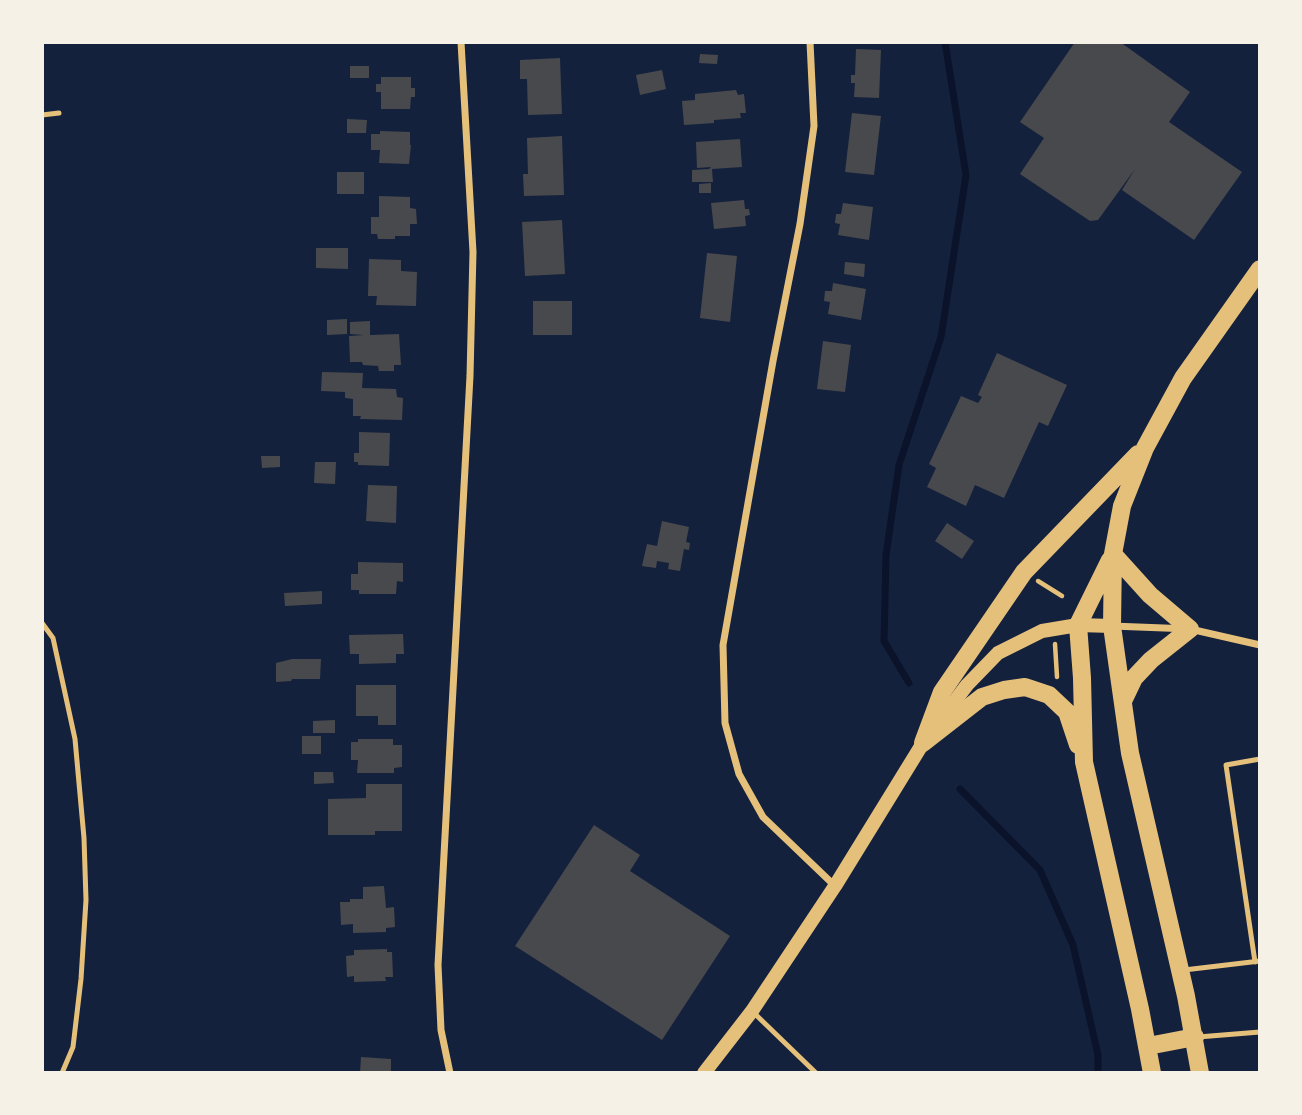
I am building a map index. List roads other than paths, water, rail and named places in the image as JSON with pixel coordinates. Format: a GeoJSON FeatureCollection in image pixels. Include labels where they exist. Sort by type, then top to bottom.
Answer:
{"type":"FeatureCollection","features":[{"type":"Feature","properties":{"kind":"main road"},"geometry":{"type":"LineString","coordinates":[[1200,1073],[1195,1037],[1130,753],[1112,626],[1113,554],[1122,506],[1145,448],[1183,378],[1260,269]]}},
{"type":"Feature","properties":{"kind":"main road"},"geometry":{"type":"LineString","coordinates":[[923,743],[942,692],[1024,572],[1145,448]]}},
{"type":"Feature","properties":{"kind":"main road"},"geometry":{"type":"LineString","coordinates":[[1084,762],[1078,625],[1113,554]]}},
{"type":"Feature","properties":{"kind":"main road"},"geometry":{"type":"LineString","coordinates":[[1113,554],[1150,595],[1190,629],[1134,678],[1123,701]]}},
{"type":"Feature","properties":{"kind":"main road"},"geometry":{"type":"LineString","coordinates":[[704,1073],[752,1010],[835,886],[923,743],[967,685],[998,653],[1042,631],[1078,625],[1112,626]]}},
{"type":"Feature","properties":{"kind":"main road"},"geometry":{"type":"LineString","coordinates":[[923,743],[982,698],[1004,690],[1025,687],[1049,695],[1066,712],[1084,762],[1152,1073]]}},
{"type":"Feature","properties":{"kind":"main road"},"geometry":{"type":"LineString","coordinates":[[1148,1046],[1195,1037]]}},
{"type":"Feature","properties":{"kind":"street"},"geometry":{"type":"LineString","coordinates":[[450,1073],[441,1030],[438,965],[470,376],[472,252],[461,42]]}},
{"type":"Feature","properties":{"kind":"street"},"geometry":{"type":"LineString","coordinates":[[810,42],[814,126],[800,224],[723,645],[725,723],[739,774],[763,817],[835,886]]}},
{"type":"Feature","properties":{"kind":"street"},"geometry":{"type":"LineString","coordinates":[[1112,626],[1190,629],[1260,645]]}},
{"type":"Feature","properties":{"kind":"lane"},"geometry":{"type":"LineString","coordinates":[[42,115],[59,113]]}},
{"type":"Feature","properties":{"kind":"lane"},"geometry":{"type":"LineString","coordinates":[[42,623],[53,638],[75,739],[84,838],[86,900],[81,979],[73,1047],[62,1073]]}},
{"type":"Feature","properties":{"kind":"lane"},"geometry":{"type":"LineString","coordinates":[[1180,971],[1258,961],[1226,765],[1260,760]]}},
{"type":"Feature","properties":{"kind":"lane"},"geometry":{"type":"LineString","coordinates":[[752,1010],[816,1073]]}},
{"type":"Feature","properties":{"kind":"lane"},"geometry":{"type":"LineString","coordinates":[[1195,1037],[1260,1032]]}},
{"type":"Feature","properties":{"kind":"waterway"},"geometry":{"type":"LineString","coordinates":[[909,683],[884,641],[886,555],[899,465],[941,337],[966,175],[945,42]]}},
{"type":"Feature","properties":{"kind":"waterway"},"geometry":{"type":"LineString","coordinates":[[960,789],[1040,870],[1073,945],[1098,1055],[1098,1073]]}}]}
